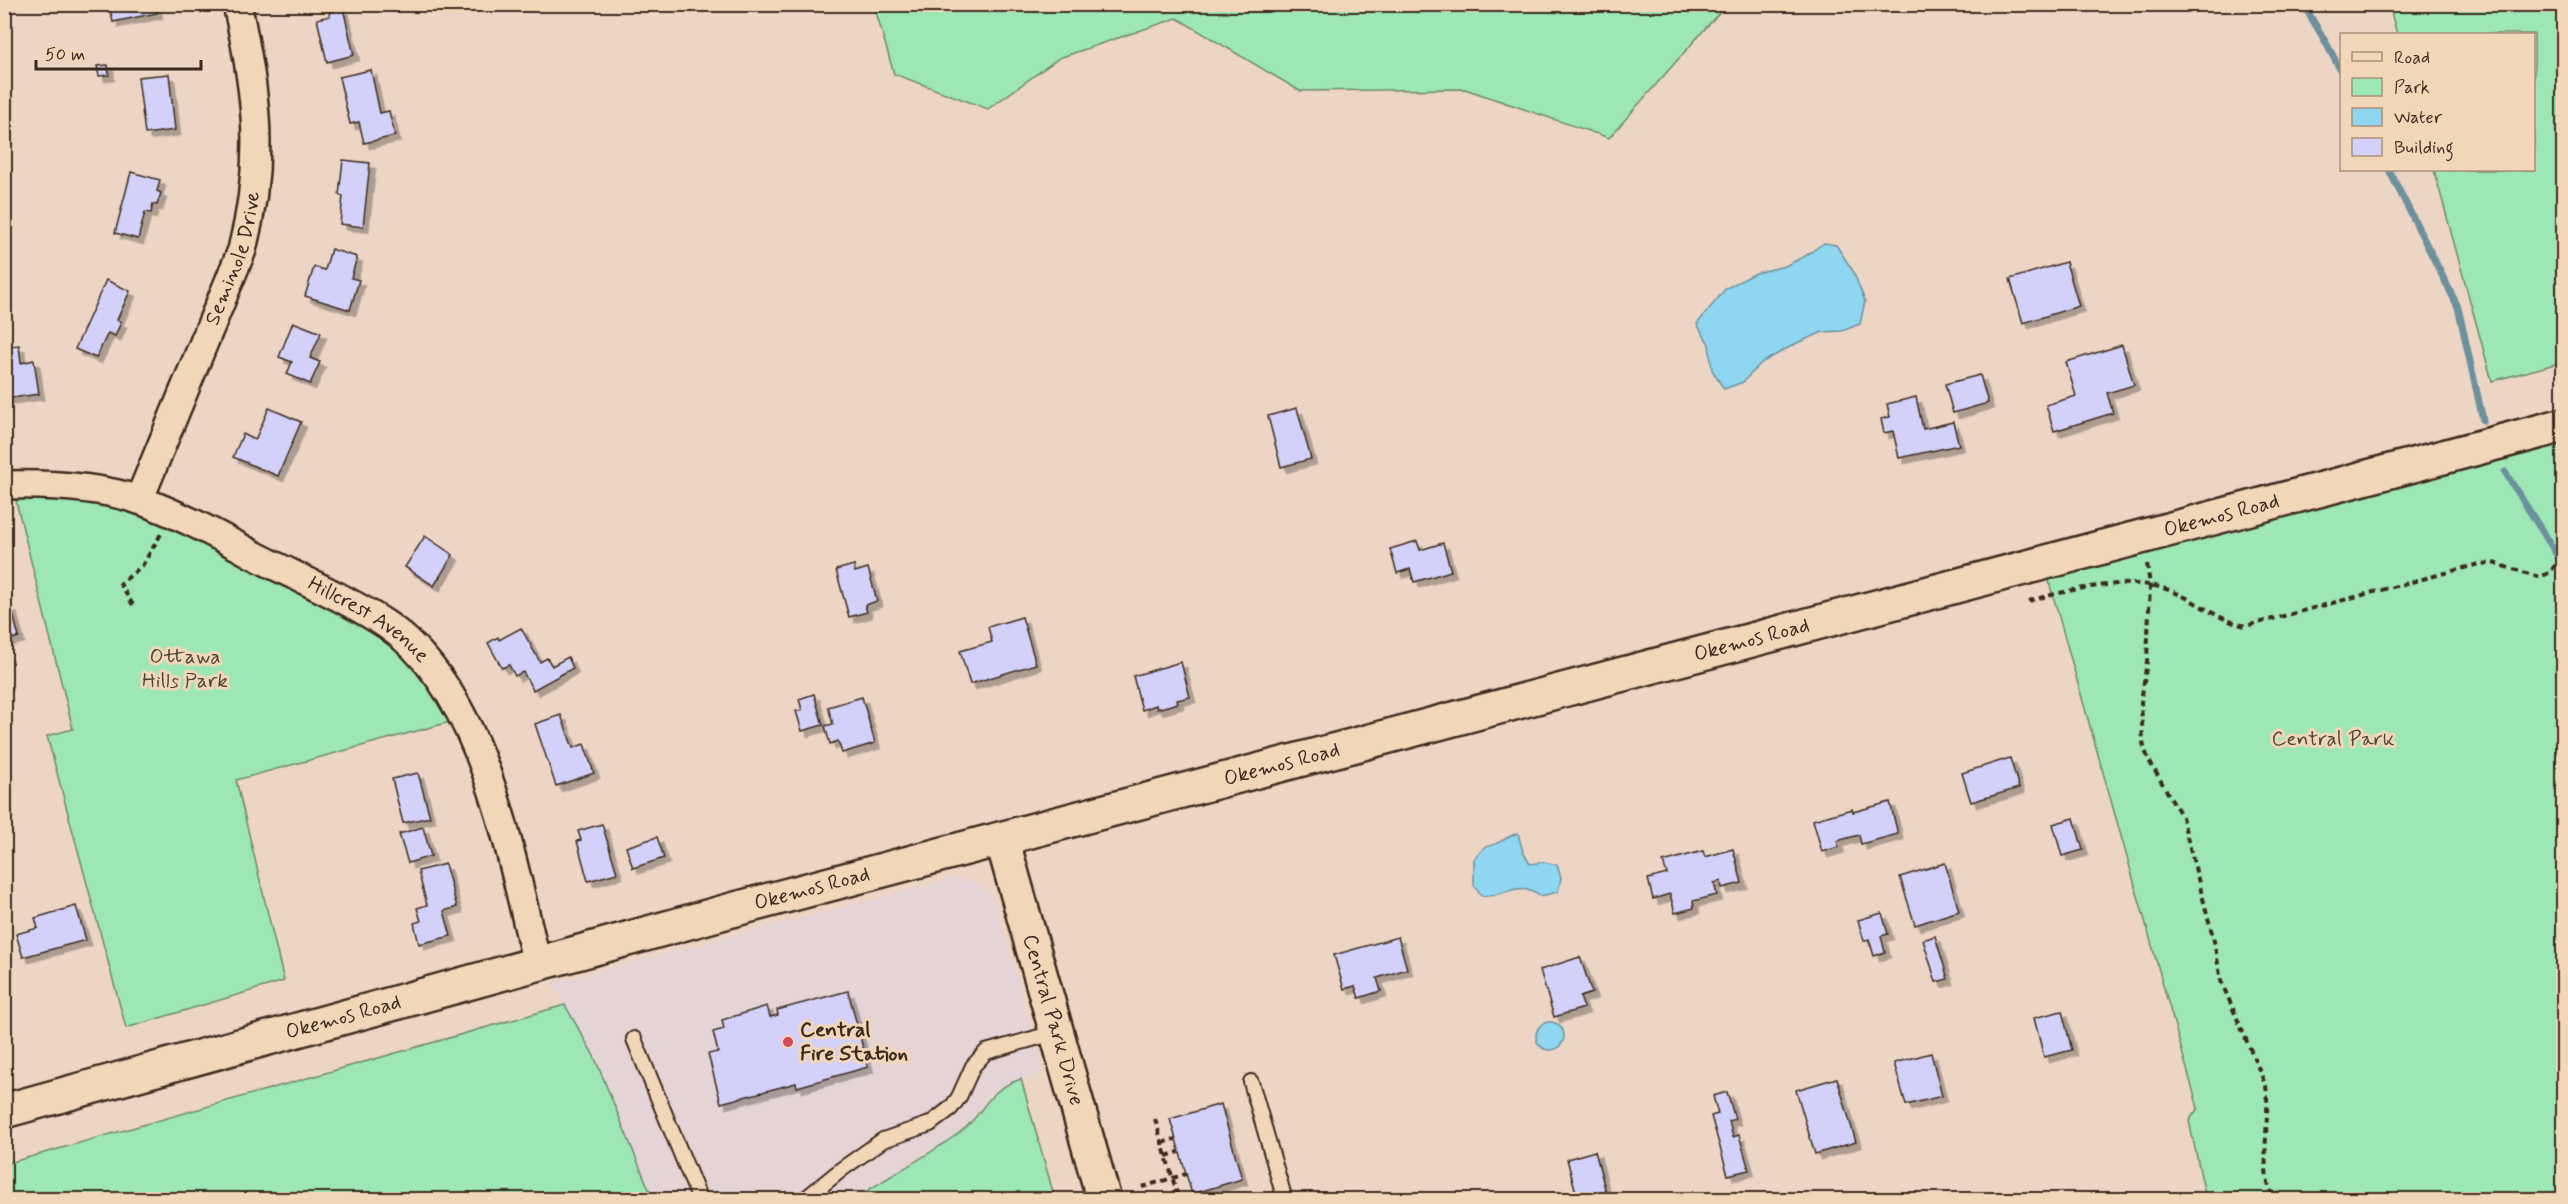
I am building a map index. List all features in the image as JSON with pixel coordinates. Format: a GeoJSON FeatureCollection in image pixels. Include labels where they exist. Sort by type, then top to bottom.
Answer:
{"type":"FeatureCollection","features":[{"type":"Feature","properties":{"kind":"street","name":"Seminole Drive"},"geometry":{"type":"LineString","coordinates":[[139,500],[238,262],[251,218],[257,163],[257,117],[248,54],[237,4]]}},
{"type":"Feature","properties":{"kind":"street","name":"Okemos Road"},"geometry":{"type":"LineString","coordinates":[[4,1111],[537,963],[2564,425]]}},
{"type":"Feature","properties":{"kind":"street","name":"Hillcrest Avenue"},"geometry":{"type":"LineString","coordinates":[[4,485],[73,488],[139,500],[210,532],[387,626],[414,649],[433,671],[460,715],[488,774],[499,808],[537,963]]}},
{"type":"Feature","properties":{"kind":"street","name":"Central Park Drive"},"geometry":{"type":"LineString","coordinates":[[1002,839],[1104,1200]]}},
{"type":"Feature","properties":{"kind":"lane"},"geometry":{"type":"LineString","coordinates":[[804,1200],[842,1169],[884,1140],[930,1124],[951,1108],[959,1097],[973,1066],[986,1052],[1057,1032]]}},
{"type":"Feature","properties":{"kind":"lane"},"geometry":{"type":"LineString","coordinates":[[634,1039],[700,1200]]}},
{"type":"Feature","properties":{"kind":"lane"},"geometry":{"type":"LineString","coordinates":[[1251,1082],[1283,1199]]}},
{"type":"Feature","properties":{"kind":"path"},"geometry":{"type":"LineString","coordinates":[[133,605],[120,584],[142,566],[171,514]]}},
{"type":"Feature","properties":{"kind":"path"},"geometry":{"type":"LineString","coordinates":[[2144,536],[2150,585],[2147,661],[2141,702],[2143,743],[2148,759],[2182,817],[2214,941],[2221,981],[2266,1086],[2268,1102],[2266,1170],[2275,1200]]}},
{"type":"Feature","properties":{"kind":"path"},"geometry":{"type":"LineString","coordinates":[[2029,601],[2073,588],[2150,585],[2167,590],[2221,618],[2246,626],[2480,564],[2493,563],[2539,578],[2549,573],[2564,555]]}},
{"type":"Feature","properties":{"kind":"path"},"geometry":{"type":"LineString","coordinates":[[1155,1119],[1179,1200]]}},
{"type":"Feature","properties":{"kind":"path"},"geometry":{"type":"LineString","coordinates":[[1162,1143],[1175,1139]]}},
{"type":"Feature","properties":{"kind":"path"},"geometry":{"type":"LineString","coordinates":[[1166,1156],[1179,1152]]}},
{"type":"Feature","properties":{"kind":"path"},"geometry":{"type":"LineString","coordinates":[[1142,1187],[1186,1174]]}},
{"type":"Feature","properties":{"kind":"shaded area"},"geometry":{"type":"Polygon","coordinates":[[[960,878],[979,884],[992,897],[996,905],[1043,1073],[1004,1084],[988,1098],[961,1131],[867,1191],[861,1199],[653,1199],[594,1056],[553,983],[960,878]]]}},
{"type":"Feature","properties":{"kind":"green space"},"geometry":{"type":"Polygon","coordinates":[[[874,4],[1726,5],[1609,138],[1465,89],[1300,91],[1177,18],[1059,58],[988,109],[894,74],[874,4]]]}},
{"type":"Feature","properties":{"kind":"green space"},"geometry":{"type":"Polygon","coordinates":[[[2389,5],[2563,5],[2563,362],[2492,381],[2434,171],[2535,171],[2535,33],[2397,33],[2389,5]]]}},
{"type":"Feature","properties":{"kind":"green space","name":"Central Park"},"geometry":{"type":"Polygon","coordinates":[[[2563,438],[2563,1199],[2206,1199],[2189,1121],[2198,1108],[2048,578],[2563,438]]]}},
{"type":"Feature","properties":{"kind":"green space","name":"Ottawa Hills Park"},"geometry":{"type":"Polygon","coordinates":[[[15,497],[88,501],[136,512],[164,523],[377,631],[419,673],[450,722],[236,780],[284,981],[126,1028],[47,736],[73,729],[15,497]]]}},
{"type":"Feature","properties":{"kind":"green space"},"geometry":{"type":"Polygon","coordinates":[[[565,1005],[594,1056],[653,1199],[5,1199],[5,1164],[565,1005]]]}},
{"type":"Feature","properties":{"kind":"green space"},"geometry":{"type":"Polygon","coordinates":[[[1021,1079],[1055,1199],[861,1199],[867,1191],[959,1133],[999,1090],[1021,1079]]]}},
{"type":"Feature","properties":{"kind":"water"},"geometry":{"type":"Polygon","coordinates":[[[1824,243],[1836,245],[1853,271],[1865,301],[1860,324],[1842,331],[1823,332],[1797,343],[1761,363],[1743,382],[1724,389],[1712,370],[1709,344],[1697,324],[1726,288],[1756,273],[1785,266],[1824,243]]]}},
{"type":"Feature","properties":{"kind":"water"},"geometry":{"type":"Polygon","coordinates":[[[1518,833],[1523,852],[1530,864],[1544,862],[1557,865],[1561,878],[1558,892],[1541,896],[1533,891],[1520,889],[1482,896],[1474,885],[1474,859],[1485,847],[1518,833]]]}},
{"type":"Feature","properties":{"kind":"water"},"geometry":{"type":"Polygon","coordinates":[[[1550,1022],[1560,1026],[1564,1036],[1560,1046],[1550,1050],[1540,1046],[1536,1036],[1540,1026],[1550,1022]]]}},
{"type":"Feature","properties":{"kind":"building"},"geometry":{"type":"Polygon","coordinates":[[[109,4],[155,4],[157,13],[113,22],[109,4]]]}},
{"type":"Feature","properties":{"kind":"building"},"geometry":{"type":"Polygon","coordinates":[[[343,8],[354,55],[327,62],[317,19],[330,16],[329,12],[343,8]]]}},
{"type":"Feature","properties":{"kind":"building"},"geometry":{"type":"Polygon","coordinates":[[[108,65],[109,75],[99,76],[97,66],[108,65]]]}},
{"type":"Feature","properties":{"kind":"building"},"geometry":{"type":"Polygon","coordinates":[[[371,70],[380,113],[389,111],[395,136],[364,143],[359,122],[350,124],[339,77],[371,70]]]}},
{"type":"Feature","properties":{"kind":"building"},"geometry":{"type":"Polygon","coordinates":[[[169,74],[175,130],[145,134],[138,77],[169,74]]]}},
{"type":"Feature","properties":{"kind":"building"},"geometry":{"type":"Polygon","coordinates":[[[343,160],[370,163],[363,227],[340,224],[343,196],[339,195],[343,160]]]}},
{"type":"Feature","properties":{"kind":"building"},"geometry":{"type":"Polygon","coordinates":[[[131,172],[160,180],[157,191],[161,193],[157,205],[153,204],[151,213],[145,212],[138,239],[115,233],[131,172]]]}},
{"type":"Feature","properties":{"kind":"building"},"geometry":{"type":"Polygon","coordinates":[[[331,249],[357,257],[351,278],[359,280],[350,310],[305,296],[314,267],[325,270],[331,249]]]}},
{"type":"Feature","properties":{"kind":"building"},"geometry":{"type":"Polygon","coordinates":[[[2066,262],[2079,306],[2023,323],[2010,279],[2066,262]]]}},
{"type":"Feature","properties":{"kind":"building"},"geometry":{"type":"Polygon","coordinates":[[[106,280],[130,291],[117,320],[121,322],[115,336],[108,333],[96,358],[75,349],[106,280]]]}},
{"type":"Feature","properties":{"kind":"building"},"geometry":{"type":"Polygon","coordinates":[[[293,322],[321,333],[310,358],[320,362],[310,384],[287,374],[292,362],[279,357],[293,322]]]}},
{"type":"Feature","properties":{"kind":"building"},"geometry":{"type":"Polygon","coordinates":[[[19,345],[21,363],[34,360],[39,394],[4,399],[4,347],[19,345]]]}},
{"type":"Feature","properties":{"kind":"building"},"geometry":{"type":"Polygon","coordinates":[[[2122,345],[2134,385],[2107,393],[2113,413],[2054,431],[2046,405],[2076,396],[2066,362],[2122,345]]]}},
{"type":"Feature","properties":{"kind":"building"},"geometry":{"type":"Polygon","coordinates":[[[1980,375],[1988,403],[1953,413],[1945,384],[1980,375]]]}},
{"type":"Feature","properties":{"kind":"building"},"geometry":{"type":"Polygon","coordinates":[[[1916,397],[1923,429],[1953,422],[1959,445],[1899,458],[1893,431],[1884,433],[1881,419],[1890,417],[1887,404],[1916,397]]]}},
{"type":"Feature","properties":{"kind":"building"},"geometry":{"type":"Polygon","coordinates":[[[269,408],[301,422],[278,476],[233,457],[243,434],[255,440],[269,408]]]}},
{"type":"Feature","properties":{"kind":"building"},"geometry":{"type":"Polygon","coordinates":[[[1297,408],[1311,459],[1281,467],[1268,416],[1297,408]]]}},
{"type":"Feature","properties":{"kind":"building"},"geometry":{"type":"Polygon","coordinates":[[[425,536],[453,555],[434,586],[405,567],[425,536]]]}},
{"type":"Feature","properties":{"kind":"building"},"geometry":{"type":"Polygon","coordinates":[[[1417,541],[1420,550],[1443,543],[1451,571],[1414,582],[1410,569],[1397,573],[1390,549],[1417,541]]]}},
{"type":"Feature","properties":{"kind":"building"},"geometry":{"type":"Polygon","coordinates":[[[854,565],[855,572],[868,568],[877,601],[865,605],[867,612],[849,617],[836,570],[854,565]]]}},
{"type":"Feature","properties":{"kind":"building"},"geometry":{"type":"Polygon","coordinates":[[[11,607],[19,637],[4,641],[4,608],[11,607]]]}},
{"type":"Feature","properties":{"kind":"building"},"geometry":{"type":"Polygon","coordinates":[[[1022,617],[1036,664],[970,684],[960,651],[992,642],[988,627],[1022,617]]]}},
{"type":"Feature","properties":{"kind":"building"},"geometry":{"type":"Polygon","coordinates":[[[521,628],[540,662],[547,658],[552,666],[568,657],[573,668],[533,690],[523,672],[515,676],[509,665],[502,668],[488,643],[498,637],[499,640],[521,628]]]}},
{"type":"Feature","properties":{"kind":"building"},"geometry":{"type":"Polygon","coordinates":[[[1181,662],[1190,697],[1157,709],[1156,705],[1142,710],[1133,676],[1181,662]]]}},
{"type":"Feature","properties":{"kind":"building"},"geometry":{"type":"Polygon","coordinates":[[[814,694],[823,725],[802,731],[796,711],[802,710],[799,699],[814,694]]]}},
{"type":"Feature","properties":{"kind":"building"},"geometry":{"type":"Polygon","coordinates":[[[862,697],[875,743],[842,753],[838,741],[830,744],[825,726],[833,724],[828,707],[862,697]]]}},
{"type":"Feature","properties":{"kind":"building"},"geometry":{"type":"Polygon","coordinates":[[[561,715],[573,748],[584,744],[594,773],[556,786],[535,724],[561,715]]]}},
{"type":"Feature","properties":{"kind":"building"},"geometry":{"type":"Polygon","coordinates":[[[2010,758],[2019,788],[1971,802],[1962,773],[2010,758]]]}},
{"type":"Feature","properties":{"kind":"building"},"geometry":{"type":"Polygon","coordinates":[[[418,773],[430,817],[403,823],[392,779],[418,773]]]}},
{"type":"Feature","properties":{"kind":"building"},"geometry":{"type":"Polygon","coordinates":[[[1890,802],[1898,834],[1861,844],[1859,835],[1837,841],[1839,847],[1822,852],[1813,820],[1852,809],[1853,812],[1890,802]]]}},
{"type":"Feature","properties":{"kind":"building"},"geometry":{"type":"Polygon","coordinates":[[[2074,818],[2083,850],[2062,856],[2053,824],[2074,818]]]}},
{"type":"Feature","properties":{"kind":"building"},"geometry":{"type":"Polygon","coordinates":[[[602,824],[617,873],[588,881],[577,841],[581,840],[578,831],[602,824]]]}},
{"type":"Feature","properties":{"kind":"building"},"geometry":{"type":"Polygon","coordinates":[[[423,827],[431,856],[408,863],[399,834],[423,827]]]}},
{"type":"Feature","properties":{"kind":"building"},"geometry":{"type":"Polygon","coordinates":[[[657,837],[664,858],[633,868],[626,847],[657,837]]]}},
{"type":"Feature","properties":{"kind":"building"},"geometry":{"type":"Polygon","coordinates":[[[1733,849],[1742,883],[1722,888],[1721,881],[1714,883],[1717,895],[1693,901],[1694,908],[1675,913],[1670,894],[1653,899],[1648,879],[1667,874],[1663,862],[1703,851],[1705,857],[1733,849]]]}},
{"type":"Feature","properties":{"kind":"building"},"geometry":{"type":"Polygon","coordinates":[[[1945,863],[1959,911],[1915,925],[1900,877],[1945,863]]]}},
{"type":"Feature","properties":{"kind":"building"},"geometry":{"type":"Polygon","coordinates":[[[445,864],[457,907],[444,911],[451,936],[419,944],[414,923],[421,921],[417,908],[427,905],[418,871],[445,864]]]}},
{"type":"Feature","properties":{"kind":"building"},"geometry":{"type":"Polygon","coordinates":[[[76,906],[86,940],[23,957],[16,934],[38,928],[35,918],[76,906]]]}},
{"type":"Feature","properties":{"kind":"building"},"geometry":{"type":"Polygon","coordinates":[[[1882,913],[1888,934],[1881,936],[1885,952],[1874,956],[1869,939],[1864,941],[1858,920],[1882,913]]]}},
{"type":"Feature","properties":{"kind":"building"},"geometry":{"type":"Polygon","coordinates":[[[1935,936],[1948,979],[1936,982],[1923,940],[1935,936]]]}},
{"type":"Feature","properties":{"kind":"building"},"geometry":{"type":"Polygon","coordinates":[[[1398,937],[1407,969],[1377,978],[1381,991],[1359,998],[1355,986],[1344,989],[1334,955],[1398,937]]]}},
{"type":"Feature","properties":{"kind":"building"},"geometry":{"type":"Polygon","coordinates":[[[1580,957],[1592,993],[1580,997],[1584,1008],[1554,1017],[1540,970],[1580,957]]]}},
{"type":"Feature","properties":{"kind":"building","name":"Central Fire Station"},"geometry":{"type":"Polygon","coordinates":[[[848,991],[868,1067],[797,1087],[796,1083],[721,1103],[708,1054],[718,1052],[713,1032],[724,1029],[722,1020],[767,1006],[770,1017],[778,1015],[777,1010],[848,991]]]}},
{"type":"Feature","properties":{"kind":"building"},"geometry":{"type":"Polygon","coordinates":[[[2062,1011],[2072,1050],[2044,1057],[2034,1018],[2062,1011]]]}},
{"type":"Feature","properties":{"kind":"building"},"geometry":{"type":"Polygon","coordinates":[[[1931,1053],[1942,1096],[1906,1105],[1894,1063],[1931,1053]]]}},
{"type":"Feature","properties":{"kind":"building"},"geometry":{"type":"Polygon","coordinates":[[[1837,1078],[1856,1142],[1815,1154],[1796,1090],[1837,1078]]]}},
{"type":"Feature","properties":{"kind":"building"},"geometry":{"type":"Polygon","coordinates":[[[1727,1092],[1735,1119],[1729,1121],[1733,1137],[1739,1135],[1749,1170],[1728,1175],[1711,1116],[1718,1114],[1713,1096],[1727,1092]]]}},
{"type":"Feature","properties":{"kind":"building"},"geometry":{"type":"Polygon","coordinates":[[[1221,1104],[1242,1179],[1192,1194],[1170,1119],[1221,1104]]]}},
{"type":"Feature","properties":{"kind":"building"},"geometry":{"type":"Polygon","coordinates":[[[1595,1151],[1608,1200],[1578,1200],[1567,1159],[1595,1151]]]}},
{"type":"Feature","properties":{"kind":"waterway"},"geometry":{"type":"LineString","coordinates":[[2303,4],[2340,69]]}},
{"type":"Feature","properties":{"kind":"waterway"},"geometry":{"type":"LineString","coordinates":[[2390,171],[2458,307],[2483,420]]}},
{"type":"Feature","properties":{"kind":"waterway"},"geometry":{"type":"LineString","coordinates":[[2505,472],[2564,566]]}},
{"type":"Feature","properties":{"kind":"place","name":"Central Fire Station"},"geometry":{"type":"Point","coordinates":[788,1042]}}]}
